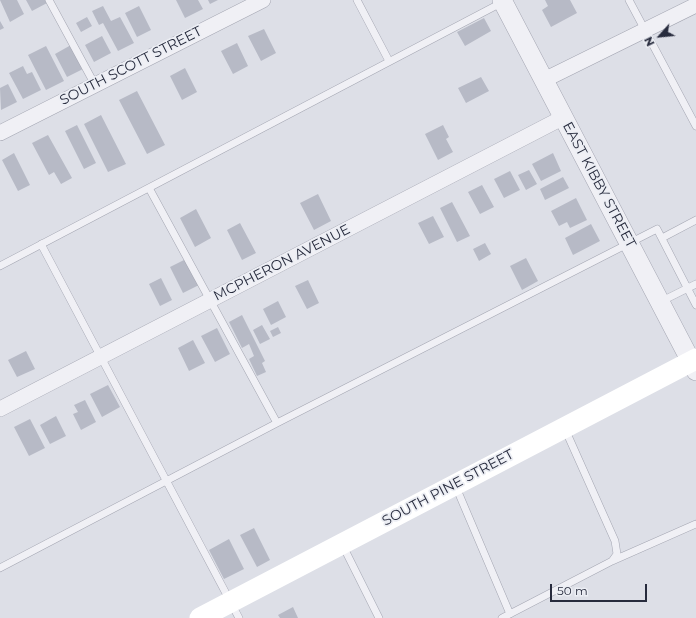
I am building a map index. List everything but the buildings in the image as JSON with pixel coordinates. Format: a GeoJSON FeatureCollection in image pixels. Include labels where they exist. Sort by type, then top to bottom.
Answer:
{"type":"FeatureCollection","features":[{"type":"Feature","properties":{"kind":"main road","name":"SOUTH PINE STREET"},"geometry":{"type":"LineString","coordinates":[[200,618],[235,610],[342,544],[564,428],[694,364]]}},
{"type":"Feature","properties":{"kind":"street","name":"SOUTH SCOTT STREET"},"geometry":{"type":"LineString","coordinates":[[0,133],[263,0]]}},
{"type":"Feature","properties":{"kind":"street","name":"EAST KIBBY STREET"},"geometry":{"type":"LineString","coordinates":[[502,1],[694,364]]}},
{"type":"Feature","properties":{"kind":"street"},"geometry":{"type":"LineString","coordinates":[[544,80],[696,5]]}},
{"type":"Feature","properties":{"kind":"street","name":"MCPHERON AVENUE"},"geometry":{"type":"LineString","coordinates":[[0,409],[564,117]]}},
{"type":"Feature","properties":{"kind":"lane"},"geometry":{"type":"LineString","coordinates":[[49,0],[95,85]]}},
{"type":"Feature","properties":{"kind":"lane"},"geometry":{"type":"LineString","coordinates":[[357,0],[389,62]]}},
{"type":"Feature","properties":{"kind":"lane"},"geometry":{"type":"LineString","coordinates":[[629,0],[696,126]]}},
{"type":"Feature","properties":{"kind":"lane"},"geometry":{"type":"LineString","coordinates":[[0,266],[502,1]]}},
{"type":"Feature","properties":{"kind":"lane"},"geometry":{"type":"LineString","coordinates":[[149,188],[277,423]]}},
{"type":"Feature","properties":{"kind":"lane"},"geometry":{"type":"LineString","coordinates":[[662,238],[696,220]]}},
{"type":"Feature","properties":{"kind":"lane"},"geometry":{"type":"LineString","coordinates":[[0,568],[277,423],[657,229],[696,305]]}},
{"type":"Feature","properties":{"kind":"lane"},"geometry":{"type":"LineString","coordinates":[[41,244],[235,610]]}},
{"type":"Feature","properties":{"kind":"lane"},"geometry":{"type":"LineString","coordinates":[[660,302],[696,284]]}},
{"type":"Feature","properties":{"kind":"lane"},"geometry":{"type":"LineString","coordinates":[[564,428],[615,541],[617,554],[612,561]]}},
{"type":"Feature","properties":{"kind":"lane"},"geometry":{"type":"LineString","coordinates":[[455,485],[510,614]]}},
{"type":"Feature","properties":{"kind":"lane"},"geometry":{"type":"LineString","coordinates":[[502,618],[612,561],[696,524]]}},
{"type":"Feature","properties":{"kind":"lane"},"geometry":{"type":"LineString","coordinates":[[342,544],[380,618]]}}]}
